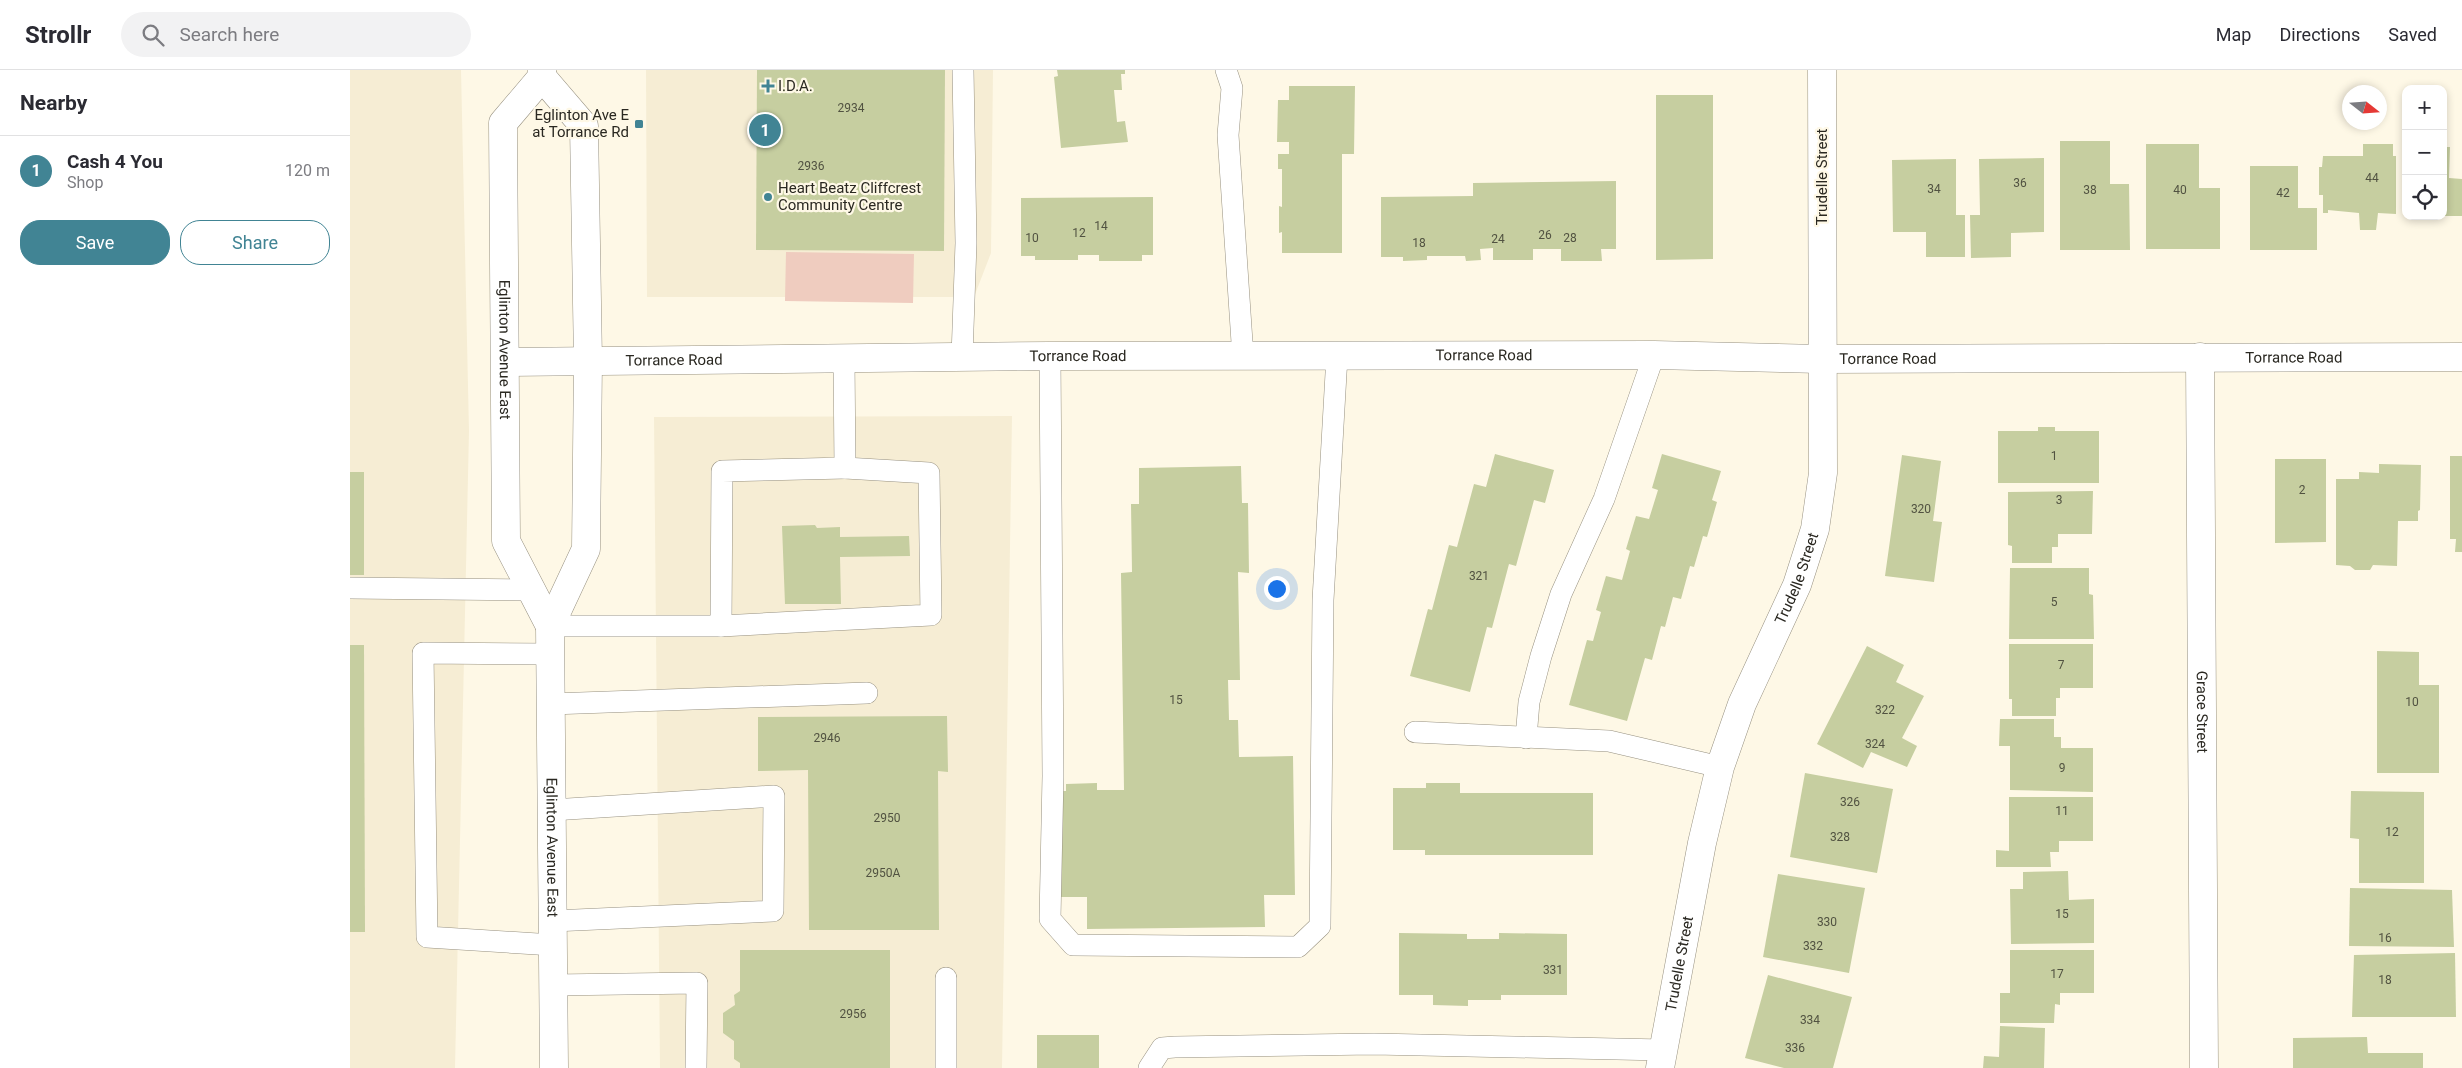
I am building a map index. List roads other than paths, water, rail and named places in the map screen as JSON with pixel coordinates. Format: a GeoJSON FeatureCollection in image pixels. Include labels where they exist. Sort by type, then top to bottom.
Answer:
{"type":"FeatureCollection","features":[{"type":"Feature","properties":{"kind":"street","name":"Trudelle Street"},"geometry":{"type":"LineString","coordinates":[[1661,1059],[1702,843],[1720,767],[1742,704],[1797,585],[1815,530],[1823,473],[1821,359],[1822,70]]}},
{"type":"Feature","properties":{"kind":"street","name":"Eglinton Avenue East"},"geometry":{"type":"LineString","coordinates":[[550,626],[586,549],[588,360],[584,126],[542,74],[503,123],[506,541],[550,626],[554,1068]]}},
{"type":"Feature","properties":{"kind":"street","name":"Torrance Road"},"geometry":{"type":"LineString","coordinates":[[506,362],[1050,356],[1654,355],[1821,359],[2462,356]]}},
{"type":"Feature","properties":{"kind":"street","name":"Grace Street"},"geometry":{"type":"LineString","coordinates":[[2200,357],[2204,1068]]}},
{"type":"Feature","properties":{"kind":"lane"},"geometry":{"type":"LineString","coordinates":[[962,357],[966,243],[963,70]]}},
{"type":"Feature","properties":{"kind":"lane"},"geometry":{"type":"LineString","coordinates":[[1226,70],[1232,88],[1228,135],[1242,357]]}},
{"type":"Feature","properties":{"kind":"lane"},"geometry":{"type":"LineString","coordinates":[[1526,738],[1530,702],[1541,656],[1561,594],[1604,499],[1654,355]]}},
{"type":"Feature","properties":{"kind":"lane"},"geometry":{"type":"LineString","coordinates":[[1050,356],[1053,776],[1050,919],[1073,945],[1298,947],[1320,926],[1324,600],[1337,356]]}},
{"type":"Feature","properties":{"kind":"lane"},"geometry":{"type":"LineString","coordinates":[[844,358],[845,468]]}},
{"type":"Feature","properties":{"kind":"lane"},"geometry":{"type":"LineString","coordinates":[[550,626],[721,626],[931,615],[929,473],[845,468],[722,471],[721,626]]}},
{"type":"Feature","properties":{"kind":"lane"},"geometry":{"type":"LineString","coordinates":[[350,588],[532,590]]}},
{"type":"Feature","properties":{"kind":"lane"},"geometry":{"type":"LineString","coordinates":[[551,654],[423,654],[427,937],[553,933],[773,911],[774,796],[552,810]]}},
{"type":"Feature","properties":{"kind":"lane"},"geometry":{"type":"LineString","coordinates":[[551,704],[867,693]]}},
{"type":"Feature","properties":{"kind":"lane"},"geometry":{"type":"LineString","coordinates":[[1415,732],[1609,741],[1720,767]]}},
{"type":"Feature","properties":{"kind":"lane"},"geometry":{"type":"LineString","coordinates":[[946,978],[946,1068]]}},
{"type":"Feature","properties":{"kind":"lane"},"geometry":{"type":"LineString","coordinates":[[553,985],[697,983],[696,1068]]}},
{"type":"Feature","properties":{"kind":"lane"},"geometry":{"type":"LineString","coordinates":[[1149,1068],[1162,1048],[1175,1047],[1374,1044],[1661,1059]]}},
{"type":"Feature","properties":{"kind":"place","name":"I.D.A."},"geometry":{"type":"Point","coordinates":[768,86]}},
{"type":"Feature","properties":{"kind":"place","name":"Eglinton Ave E at Torrance Rd"},"geometry":{"type":"Point","coordinates":[639,124]}},
{"type":"Feature","properties":{"kind":"place","name":"Cash 4 You"},"geometry":{"type":"Point","coordinates":[765,130]}},
{"type":"Feature","properties":{"kind":"place","name":"Heart Beatz Cliffcrest Community Centre"},"geometry":{"type":"Point","coordinates":[768,197]}}]}
